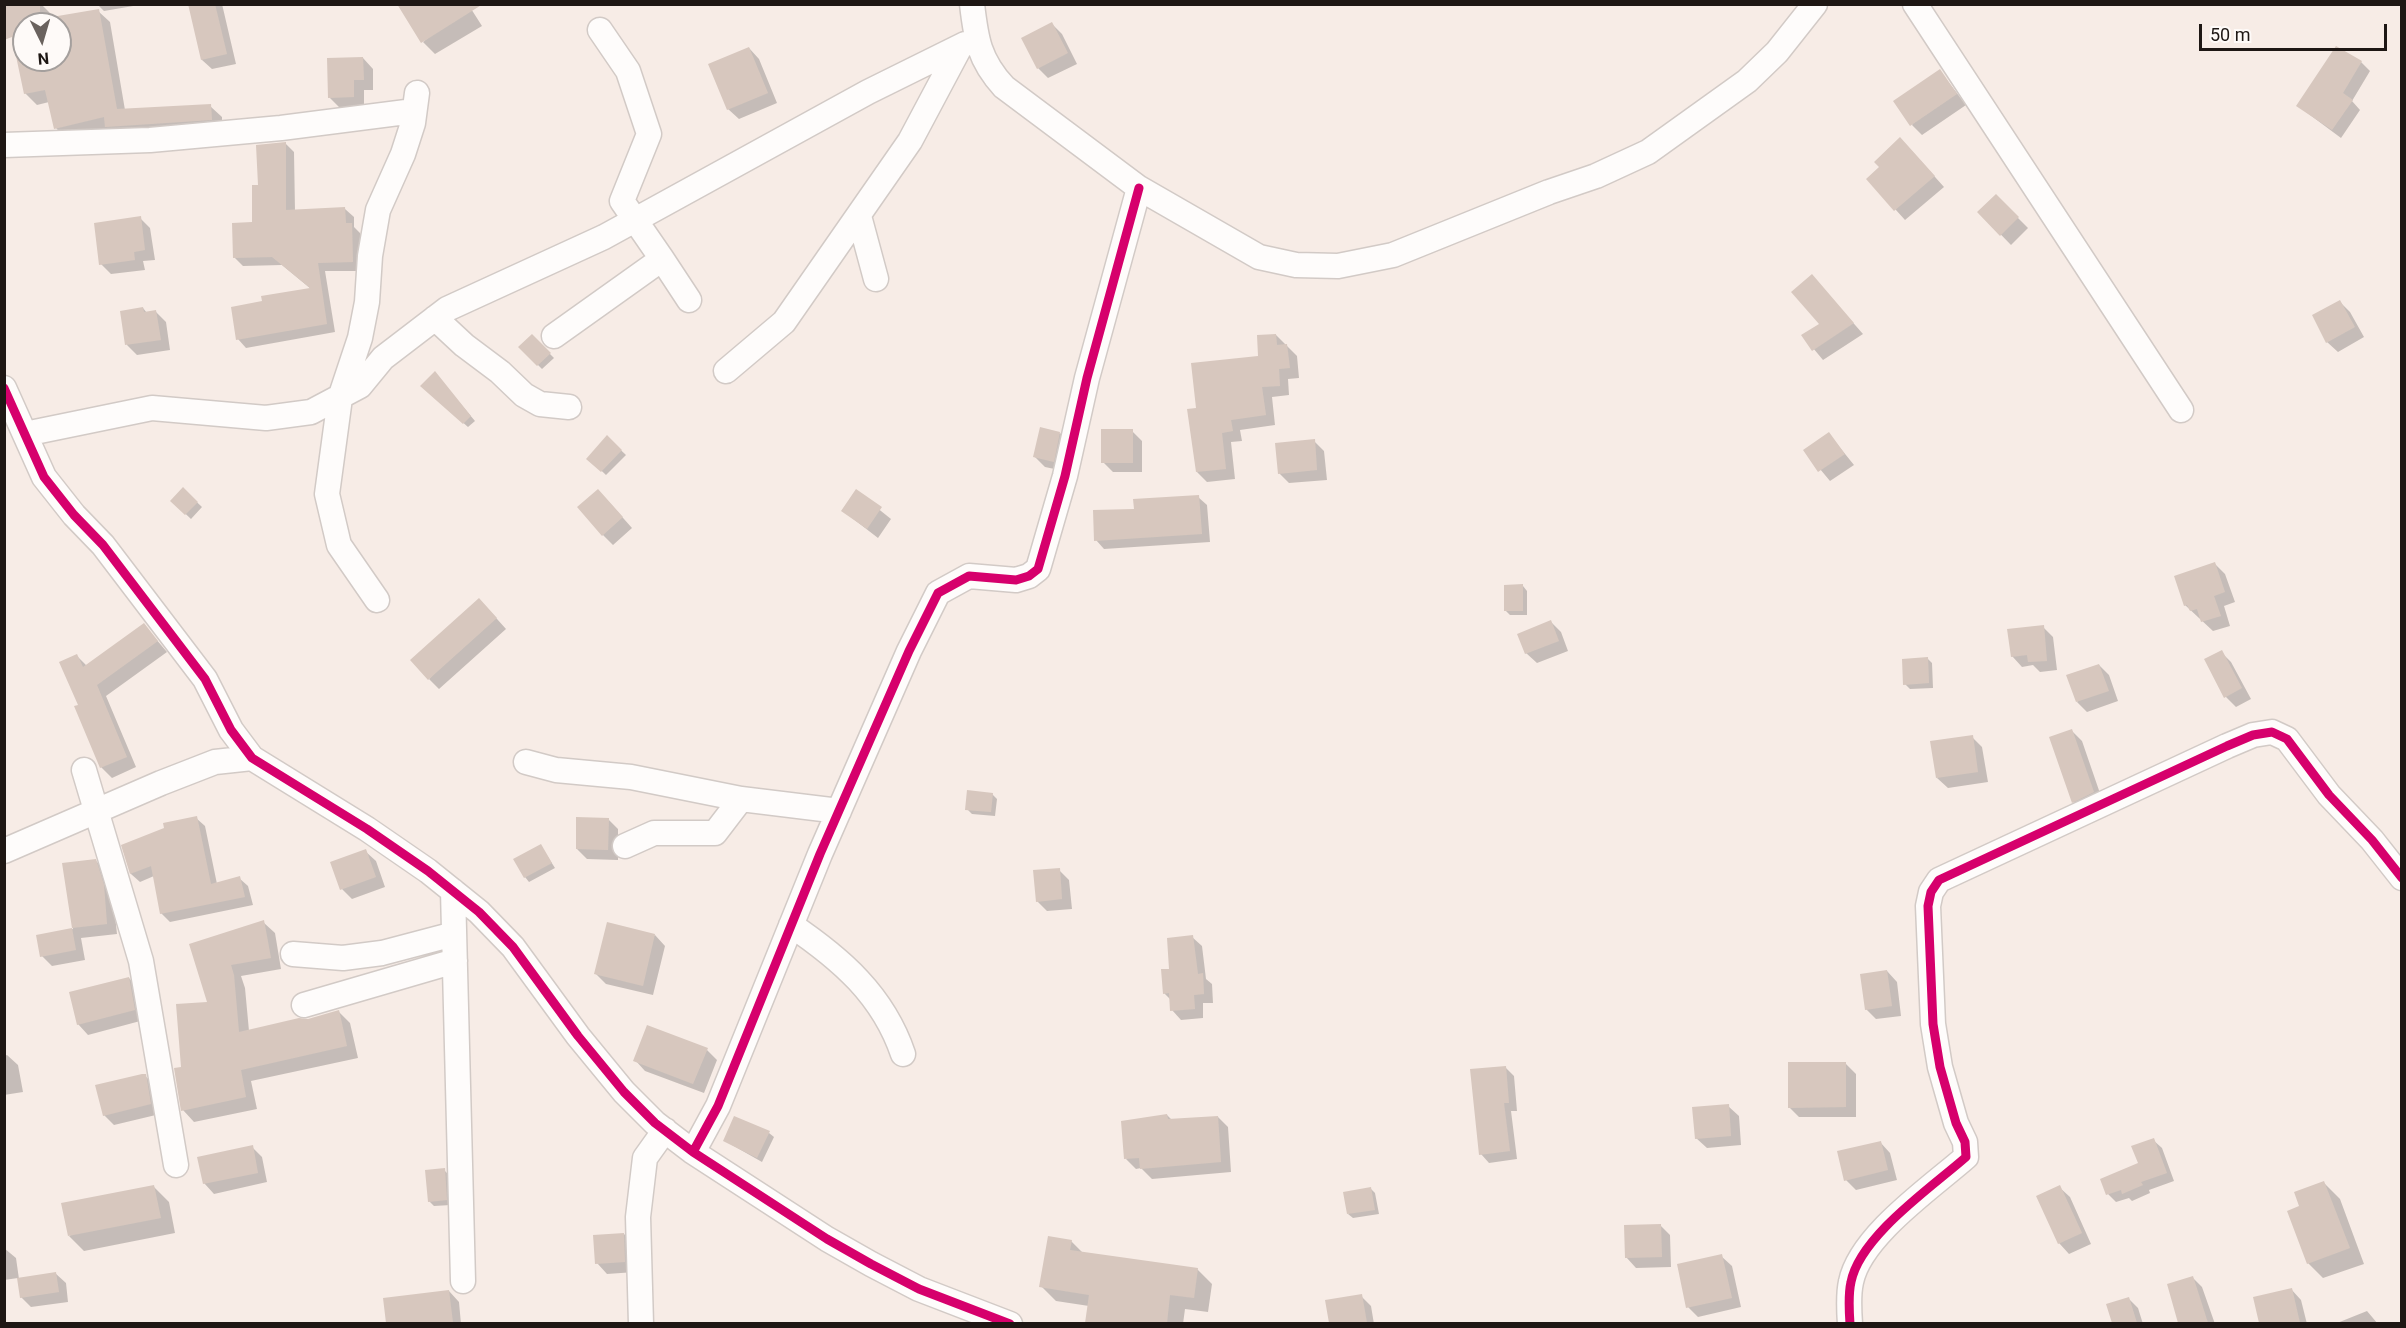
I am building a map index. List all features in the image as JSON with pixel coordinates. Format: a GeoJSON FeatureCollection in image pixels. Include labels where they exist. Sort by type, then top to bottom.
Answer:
{"type":"FeatureCollection","features":[{"type":"Feature","properties":{"kind":"street"},"geometry":{"type":"LineString","coordinates":[[726,371],[783,322],[910,141],[968,45],[972,4]]}},
{"type":"Feature","properties":{"kind":"street"},"geometry":{"type":"LineString","coordinates":[[968,45],[1004,87],[1139,188],[1259,257],[1296,265],[1338,266],[1393,255],[1549,192],[1596,176],[1648,152],[1747,81],[1777,52],[1815,4]]}},
{"type":"Feature","properties":{"kind":"street"},"geometry":{"type":"LineString","coordinates":[[1915,4],[2181,410]]}},
{"type":"Feature","properties":{"kind":"street"},"geometry":{"type":"LineString","coordinates":[[600,30],[628,71],[649,134],[622,201],[689,300]]}},
{"type":"Feature","properties":{"kind":"street"},"geometry":{"type":"LineString","coordinates":[[25,434],[152,408],[266,418],[311,412],[360,386],[382,358],[447,309],[604,237],[868,92],[968,45]]}},
{"type":"Feature","properties":{"kind":"street"},"geometry":{"type":"LineString","coordinates":[[4,145],[150,140],[281,128],[416,102],[403,154],[378,210],[370,256],[365,311],[360,338],[340,398],[327,494],[339,545],[377,600]]}},
{"type":"Feature","properties":{"kind":"street"},"geometry":{"type":"LineString","coordinates":[[693,1152],[717,1106],[839,811],[909,651],[938,593],[969,576],[1016,580],[1029,576],[1038,569],[1053,520],[1087,378],[1139,188]]}},
{"type":"Feature","properties":{"kind":"street"},"geometry":{"type":"LineString","coordinates":[[859,216],[876,279]]}},
{"type":"Feature","properties":{"kind":"street"},"geometry":{"type":"LineString","coordinates":[[554,336],[662,259]]}},
{"type":"Feature","properties":{"kind":"street"},"geometry":{"type":"LineString","coordinates":[[435,318],[524,395],[540,404],[568,407]]}},
{"type":"Feature","properties":{"kind":"street"},"geometry":{"type":"LineString","coordinates":[[4,388],[44,477],[74,515],[103,545],[205,679],[231,730],[252,758],[367,829],[479,912],[513,947],[578,1036],[624,1092],[664,1130],[693,1152],[827,1239],[871,1264],[919,1289],[986,1319],[1010,1323]]}},
{"type":"Feature","properties":{"kind":"street"},"geometry":{"type":"LineString","coordinates":[[1850,1323],[1851,1282],[1861,1258],[1891,1221],[1966,1157],[1965,1142],[1956,1123],[1940,1067],[1933,1023],[1928,906],[1931,892],[1939,880],[2253,735],[2272,732],[2287,739],[2329,795],[2372,840],[2402,878]]}},
{"type":"Feature","properties":{"kind":"street"},"geometry":{"type":"LineString","coordinates":[[4,851],[215,762],[252,758]]}},
{"type":"Feature","properties":{"kind":"street"},"geometry":{"type":"LineString","coordinates":[[526,762],[556,770],[631,777],[741,799],[839,811]]}},
{"type":"Feature","properties":{"kind":"street"},"geometry":{"type":"LineString","coordinates":[[84,770],[141,962],[176,1165]]}},
{"type":"Feature","properties":{"kind":"street"},"geometry":{"type":"LineString","coordinates":[[625,846],[654,833],[715,833],[741,799]]}},
{"type":"Feature","properties":{"kind":"street"},"geometry":{"type":"LineString","coordinates":[[453,891],[463,1281]]}},
{"type":"Feature","properties":{"kind":"street"},"geometry":{"type":"LineString","coordinates":[[791,926],[823,946],[862,984],[893,1025],[903,1054]]}},
{"type":"Feature","properties":{"kind":"street"},"geometry":{"type":"LineString","coordinates":[[294,954],[343,958],[382,953],[454,934]]}},
{"type":"Feature","properties":{"kind":"street"},"geometry":{"type":"LineString","coordinates":[[304,1005],[455,961]]}},
{"type":"Feature","properties":{"kind":"street"},"geometry":{"type":"LineString","coordinates":[[641,1323],[638,1217],[645,1158],[664,1130]]}},
{"type":"Feature","properties":{"kind":"building"},"geometry":{"type":"Polygon","coordinates":[[[4,4],[40,4],[40,12],[12,12],[12,37],[4,40],[4,4]]]}},
{"type":"Feature","properties":{"kind":"building"},"geometry":{"type":"Polygon","coordinates":[[[188,4],[215,4],[227,54],[201,60],[188,4]]]}},
{"type":"Feature","properties":{"kind":"building"},"geometry":{"type":"Polygon","coordinates":[[[397,4],[483,4],[421,43],[397,4]]]}},
{"type":"Feature","properties":{"kind":"building"},"geometry":{"type":"Polygon","coordinates":[[[99,9],[117,109],[211,104],[212,120],[105,127],[104,117],[54,129],[45,90],[24,94],[19,72],[72,72],[72,14],[99,9]]]}},
{"type":"Feature","properties":{"kind":"building"},"geometry":{"type":"Polygon","coordinates":[[[1052,22],[1068,53],[1037,69],[1021,38],[1052,22]]]}},
{"type":"Feature","properties":{"kind":"building"},"geometry":{"type":"Polygon","coordinates":[[[2336,46],[2362,61],[2343,93],[2353,100],[2332,130],[2296,106],[2336,46]]]}},
{"type":"Feature","properties":{"kind":"building"},"geometry":{"type":"Polygon","coordinates":[[[749,47],[768,93],[727,110],[708,64],[749,47]]]}},
{"type":"Feature","properties":{"kind":"building"},"geometry":{"type":"Polygon","coordinates":[[[363,57],[364,80],[354,80],[354,97],[328,98],[327,58],[363,57]]]}},
{"type":"Feature","properties":{"kind":"building"},"geometry":{"type":"Polygon","coordinates":[[[1940,69],[1957,94],[1910,126],[1893,101],[1940,69]]]}},
{"type":"Feature","properties":{"kind":"building"},"geometry":{"type":"Polygon","coordinates":[[[1900,137],[1935,176],[1894,211],[1866,179],[1879,167],[1874,162],[1900,137]]]}},
{"type":"Feature","properties":{"kind":"building"},"geometry":{"type":"Polygon","coordinates":[[[286,142],[286,210],[345,207],[346,223],[352,223],[353,262],[318,263],[327,324],[236,340],[231,307],[262,301],[261,296],[310,288],[272,257],[233,258],[232,223],[252,222],[252,185],[258,185],[256,145],[286,142]]]}},
{"type":"Feature","properties":{"kind":"building"},"geometry":{"type":"Polygon","coordinates":[[[1996,194],[2019,217],[2000,236],[1977,212],[1996,194]]]}},
{"type":"Feature","properties":{"kind":"building"},"geometry":{"type":"Polygon","coordinates":[[[141,216],[145,250],[134,252],[135,260],[99,265],[94,223],[141,216]]]}},
{"type":"Feature","properties":{"kind":"building"},"geometry":{"type":"Polygon","coordinates":[[[1812,274],[1854,323],[1812,351],[1801,335],[1819,324],[1791,292],[1812,274]]]}},
{"type":"Feature","properties":{"kind":"building"},"geometry":{"type":"Polygon","coordinates":[[[2340,300],[2355,327],[2326,343],[2312,315],[2340,300]]]}},
{"type":"Feature","properties":{"kind":"building"},"geometry":{"type":"Polygon","coordinates":[[[143,307],[144,312],[156,310],[161,340],[125,345],[120,311],[143,307]]]}},
{"type":"Feature","properties":{"kind":"building"},"geometry":{"type":"Polygon","coordinates":[[[532,334],[551,353],[537,366],[518,347],[532,334]]]}},
{"type":"Feature","properties":{"kind":"building"},"geometry":{"type":"Polygon","coordinates":[[[1276,334],[1277,345],[1287,344],[1290,368],[1279,369],[1280,386],[1262,387],[1266,415],[1231,420],[1233,431],[1222,433],[1226,469],[1196,472],[1187,409],[1196,408],[1191,363],[1258,356],[1257,335],[1276,334]]]}},
{"type":"Feature","properties":{"kind":"building"},"geometry":{"type":"Polygon","coordinates":[[[435,371],[471,416],[463,424],[420,386],[435,371]]]}},
{"type":"Feature","properties":{"kind":"building"},"geometry":{"type":"Polygon","coordinates":[[[1040,427],[1060,432],[1054,462],[1033,457],[1040,427]]]}},
{"type":"Feature","properties":{"kind":"building"},"geometry":{"type":"Polygon","coordinates":[[[1101,429],[1133,429],[1133,463],[1101,463],[1101,429]]]}},
{"type":"Feature","properties":{"kind":"building"},"geometry":{"type":"Polygon","coordinates":[[[1829,432],[1845,454],[1818,472],[1803,450],[1829,432]]]}},
{"type":"Feature","properties":{"kind":"building"},"geometry":{"type":"Polygon","coordinates":[[[607,435],[622,450],[601,472],[586,459],[607,435]]]}},
{"type":"Feature","properties":{"kind":"building"},"geometry":{"type":"Polygon","coordinates":[[[1315,439],[1317,470],[1278,474],[1275,443],[1315,439]]]}},
{"type":"Feature","properties":{"kind":"building"},"geometry":{"type":"Polygon","coordinates":[[[183,487],[198,502],[185,515],[170,501],[183,487]]]}},
{"type":"Feature","properties":{"kind":"building"},"geometry":{"type":"Polygon","coordinates":[[[598,489],[623,517],[602,536],[577,507],[598,489]]]}},
{"type":"Feature","properties":{"kind":"building"},"geometry":{"type":"Polygon","coordinates":[[[856,489],[882,507],[867,529],[841,511],[856,489]]]}},
{"type":"Feature","properties":{"kind":"building"},"geometry":{"type":"Polygon","coordinates":[[[1199,495],[1202,534],[1094,541],[1093,510],[1134,509],[1133,499],[1199,495]]]}},
{"type":"Feature","properties":{"kind":"building"},"geometry":{"type":"Polygon","coordinates":[[[2215,562],[2225,592],[2214,596],[2221,616],[2201,622],[2197,609],[2190,611],[2187,605],[2184,606],[2174,576],[2215,562]]]}},
{"type":"Feature","properties":{"kind":"building"},"geometry":{"type":"Polygon","coordinates":[[[1523,584],[1523,611],[1504,611],[1504,585],[1523,584]]]}},
{"type":"Feature","properties":{"kind":"building"},"geometry":{"type":"Polygon","coordinates":[[[479,598],[497,618],[428,680],[410,660],[479,598]]]}},
{"type":"Feature","properties":{"kind":"building"},"geometry":{"type":"Polygon","coordinates":[[[1551,620],[1559,641],[1525,654],[1517,634],[1551,620]]]}},
{"type":"Feature","properties":{"kind":"building"},"geometry":{"type":"Polygon","coordinates":[[[144,623],[158,641],[97,685],[127,757],[100,768],[74,706],[78,705],[59,662],[77,654],[83,667],[144,623]]]}},
{"type":"Feature","properties":{"kind":"building"},"geometry":{"type":"Polygon","coordinates":[[[2044,625],[2047,661],[2028,662],[2027,655],[2011,657],[2007,629],[2044,625]]]}},
{"type":"Feature","properties":{"kind":"building"},"geometry":{"type":"Polygon","coordinates":[[[2222,650],[2242,688],[2224,698],[2204,659],[2222,650]]]}},
{"type":"Feature","properties":{"kind":"building"},"geometry":{"type":"Polygon","coordinates":[[[1928,657],[1929,683],[1903,685],[1902,659],[1928,657]]]}},
{"type":"Feature","properties":{"kind":"building"},"geometry":{"type":"Polygon","coordinates":[[[2099,664],[2109,691],[2076,702],[2066,675],[2099,664]]]}},
{"type":"Feature","properties":{"kind":"building"},"geometry":{"type":"Polygon","coordinates":[[[2072,729],[2094,792],[2072,803],[2049,737],[2072,729]]]}},
{"type":"Feature","properties":{"kind":"building"},"geometry":{"type":"Polygon","coordinates":[[[1973,735],[1978,772],[1936,778],[1930,741],[1973,735]]]}},
{"type":"Feature","properties":{"kind":"building"},"geometry":{"type":"Polygon","coordinates":[[[967,790],[993,793],[991,812],[965,810],[967,790]]]}},
{"type":"Feature","properties":{"kind":"building"},"geometry":{"type":"Polygon","coordinates":[[[197,816],[211,884],[240,876],[245,897],[160,914],[151,866],[130,874],[121,845],[164,828],[163,823],[197,816]]]}},
{"type":"Feature","properties":{"kind":"building"},"geometry":{"type":"Polygon","coordinates":[[[576,817],[609,818],[608,850],[576,849],[576,817]]]}},
{"type":"Feature","properties":{"kind":"building"},"geometry":{"type":"Polygon","coordinates":[[[541,844],[552,863],[524,878],[513,859],[541,844]]]}},
{"type":"Feature","properties":{"kind":"building"},"geometry":{"type":"Polygon","coordinates":[[[366,849],[376,877],[340,890],[330,862],[366,849]]]}},
{"type":"Feature","properties":{"kind":"building"},"geometry":{"type":"Polygon","coordinates":[[[96,859],[104,885],[107,924],[72,928],[62,863],[96,859]]]}},
{"type":"Feature","properties":{"kind":"building"},"geometry":{"type":"Polygon","coordinates":[[[1060,868],[1062,899],[1036,902],[1033,870],[1060,868]]]}},
{"type":"Feature","properties":{"kind":"building"},"geometry":{"type":"Polygon","coordinates":[[[264,920],[271,958],[231,965],[239,1032],[299,1018],[308,1019],[339,1010],[347,1046],[241,1070],[246,1097],[181,1111],[174,1068],[181,1067],[176,1004],[207,1002],[189,944],[264,920]]]}},
{"type":"Feature","properties":{"kind":"building"},"geometry":{"type":"Polygon","coordinates":[[[607,922],[655,934],[643,986],[594,974],[607,922]]]}},
{"type":"Feature","properties":{"kind":"building"},"geometry":{"type":"Polygon","coordinates":[[[72,928],[76,950],[40,957],[36,935],[72,928]]]}},
{"type":"Feature","properties":{"kind":"building"},"geometry":{"type":"Polygon","coordinates":[[[1193,935],[1198,974],[1203,973],[1204,994],[1194,995],[1195,1009],[1170,1011],[1169,993],[1163,994],[1161,969],[1169,969],[1167,938],[1193,935]]]}},
{"type":"Feature","properties":{"kind":"building"},"geometry":{"type":"Polygon","coordinates":[[[1887,970],[1892,1006],[1865,1010],[1860,974],[1887,970]]]}},
{"type":"Feature","properties":{"kind":"building"},"geometry":{"type":"Polygon","coordinates":[[[129,977],[135,1010],[77,1025],[69,992],[129,977]]]}},
{"type":"Feature","properties":{"kind":"building"},"geometry":{"type":"Polygon","coordinates":[[[647,1025],[708,1048],[693,1084],[633,1061],[647,1025]]]}},
{"type":"Feature","properties":{"kind":"building"},"geometry":{"type":"Polygon","coordinates":[[[1788,1062],[1846,1062],[1846,1107],[1788,1108],[1788,1062]]]}},
{"type":"Feature","properties":{"kind":"building"},"geometry":{"type":"Polygon","coordinates":[[[1506,1066],[1509,1103],[1504,1103],[1510,1151],[1479,1155],[1470,1069],[1506,1066]]]}},
{"type":"Feature","properties":{"kind":"building"},"geometry":{"type":"Polygon","coordinates":[[[146,1074],[151,1104],[103,1116],[95,1085],[146,1074]]]}},
{"type":"Feature","properties":{"kind":"building"},"geometry":{"type":"Polygon","coordinates":[[[1729,1104],[1731,1136],[1695,1139],[1692,1107],[1729,1104]]]}},
{"type":"Feature","properties":{"kind":"building"},"geometry":{"type":"Polygon","coordinates":[[[1167,1114],[1168,1119],[1218,1116],[1221,1162],[1140,1169],[1139,1158],[1124,1159],[1121,1121],[1167,1114]]]}},
{"type":"Feature","properties":{"kind":"building"},"geometry":{"type":"Polygon","coordinates":[[[734,1116],[770,1131],[757,1158],[723,1141],[734,1116]]]}},
{"type":"Feature","properties":{"kind":"building"},"geometry":{"type":"Polygon","coordinates":[[[2154,1138],[2167,1173],[2141,1182],[2143,1185],[2122,1194],[2121,1190],[2106,1195],[2100,1179],[2138,1163],[2131,1146],[2154,1138]]]}},
{"type":"Feature","properties":{"kind":"building"},"geometry":{"type":"Polygon","coordinates":[[[1881,1141],[1888,1170],[1844,1181],[1837,1151],[1881,1141]]]}},
{"type":"Feature","properties":{"kind":"building"},"geometry":{"type":"Polygon","coordinates":[[[253,1145],[258,1173],[203,1184],[197,1157],[253,1145]]]}},
{"type":"Feature","properties":{"kind":"building"},"geometry":{"type":"Polygon","coordinates":[[[445,1168],[447,1200],[428,1202],[425,1170],[445,1168]]]}},
{"type":"Feature","properties":{"kind":"building"},"geometry":{"type":"Polygon","coordinates":[[[2324,1181],[2350,1248],[2307,1264],[2287,1211],[2299,1206],[2294,1192],[2324,1181]]]}},
{"type":"Feature","properties":{"kind":"building"},"geometry":{"type":"Polygon","coordinates":[[[154,1185],[161,1218],[68,1236],[61,1203],[154,1185]]]}},
{"type":"Feature","properties":{"kind":"building"},"geometry":{"type":"Polygon","coordinates":[[[2060,1185],[2082,1233],[2058,1244],[2036,1196],[2060,1185]]]}},
{"type":"Feature","properties":{"kind":"building"},"geometry":{"type":"Polygon","coordinates":[[[1371,1187],[1375,1210],[1347,1214],[1343,1192],[1371,1187]]]}},
{"type":"Feature","properties":{"kind":"building"},"geometry":{"type":"Polygon","coordinates":[[[1661,1224],[1662,1257],[1625,1258],[1624,1225],[1661,1224]]]}},
{"type":"Feature","properties":{"kind":"building"},"geometry":{"type":"Polygon","coordinates":[[[624,1233],[625,1262],[595,1264],[593,1235],[624,1233]]]}},
{"type":"Feature","properties":{"kind":"building"},"geometry":{"type":"Polygon","coordinates":[[[1048,1236],[1072,1240],[1070,1250],[1198,1268],[1194,1298],[1170,1295],[1167,1323],[1085,1323],[1089,1295],[1039,1287],[1048,1236]]]}},
{"type":"Feature","properties":{"kind":"building"},"geometry":{"type":"Polygon","coordinates":[[[1722,1254],[1732,1298],[1686,1308],[1677,1264],[1722,1254]]]}},
{"type":"Feature","properties":{"kind":"building"},"geometry":{"type":"Polygon","coordinates":[[[56,1272],[59,1292],[20,1298],[17,1278],[56,1272]]]}},
{"type":"Feature","properties":{"kind":"building"},"geometry":{"type":"Polygon","coordinates":[[[2193,1276],[2208,1323],[2178,1323],[2167,1284],[2193,1276]]]}},
{"type":"Feature","properties":{"kind":"building"},"geometry":{"type":"Polygon","coordinates":[[[2292,1288],[2300,1323],[2259,1323],[2253,1297],[2292,1288]]]}},
{"type":"Feature","properties":{"kind":"building"},"geometry":{"type":"Polygon","coordinates":[[[449,1290],[453,1323],[386,1323],[383,1298],[449,1290]]]}},
{"type":"Feature","properties":{"kind":"building"},"geometry":{"type":"Polygon","coordinates":[[[1362,1294],[1367,1323],[1329,1323],[1325,1300],[1362,1294]]]}},
{"type":"Feature","properties":{"kind":"building"},"geometry":{"type":"Polygon","coordinates":[[[2129,1297],[2137,1323],[2112,1323],[2106,1304],[2129,1297]]]}},
{"type":"Feature","properties":{"kind":"cycle path"},"geometry":{"type":"LineString","coordinates":[[693,1152],[718,1106],[820,854],[909,651],[938,593],[969,576],[1016,580],[1029,576],[1038,569],[1065,476],[1087,378],[1139,188]]}},
{"type":"Feature","properties":{"kind":"cycle path"},"geometry":{"type":"LineString","coordinates":[[4,388],[44,477],[74,515],[103,545],[205,679],[231,730],[252,758],[367,829],[428,871],[479,912],[513,947],[578,1036],[624,1092],[655,1123],[693,1152],[827,1239],[871,1264],[919,1289],[1010,1324]]}},
{"type":"Feature","properties":{"kind":"cycle path"},"geometry":{"type":"LineString","coordinates":[[1850,1324],[1851,1282],[1857,1265],[1868,1247],[1899,1213],[1966,1157],[1965,1142],[1956,1123],[1940,1067],[1933,1024],[1928,906],[1931,892],[1939,880],[2227,746],[2253,735],[2272,732],[2287,739],[2329,795],[2372,840],[2402,878]]}}]}
